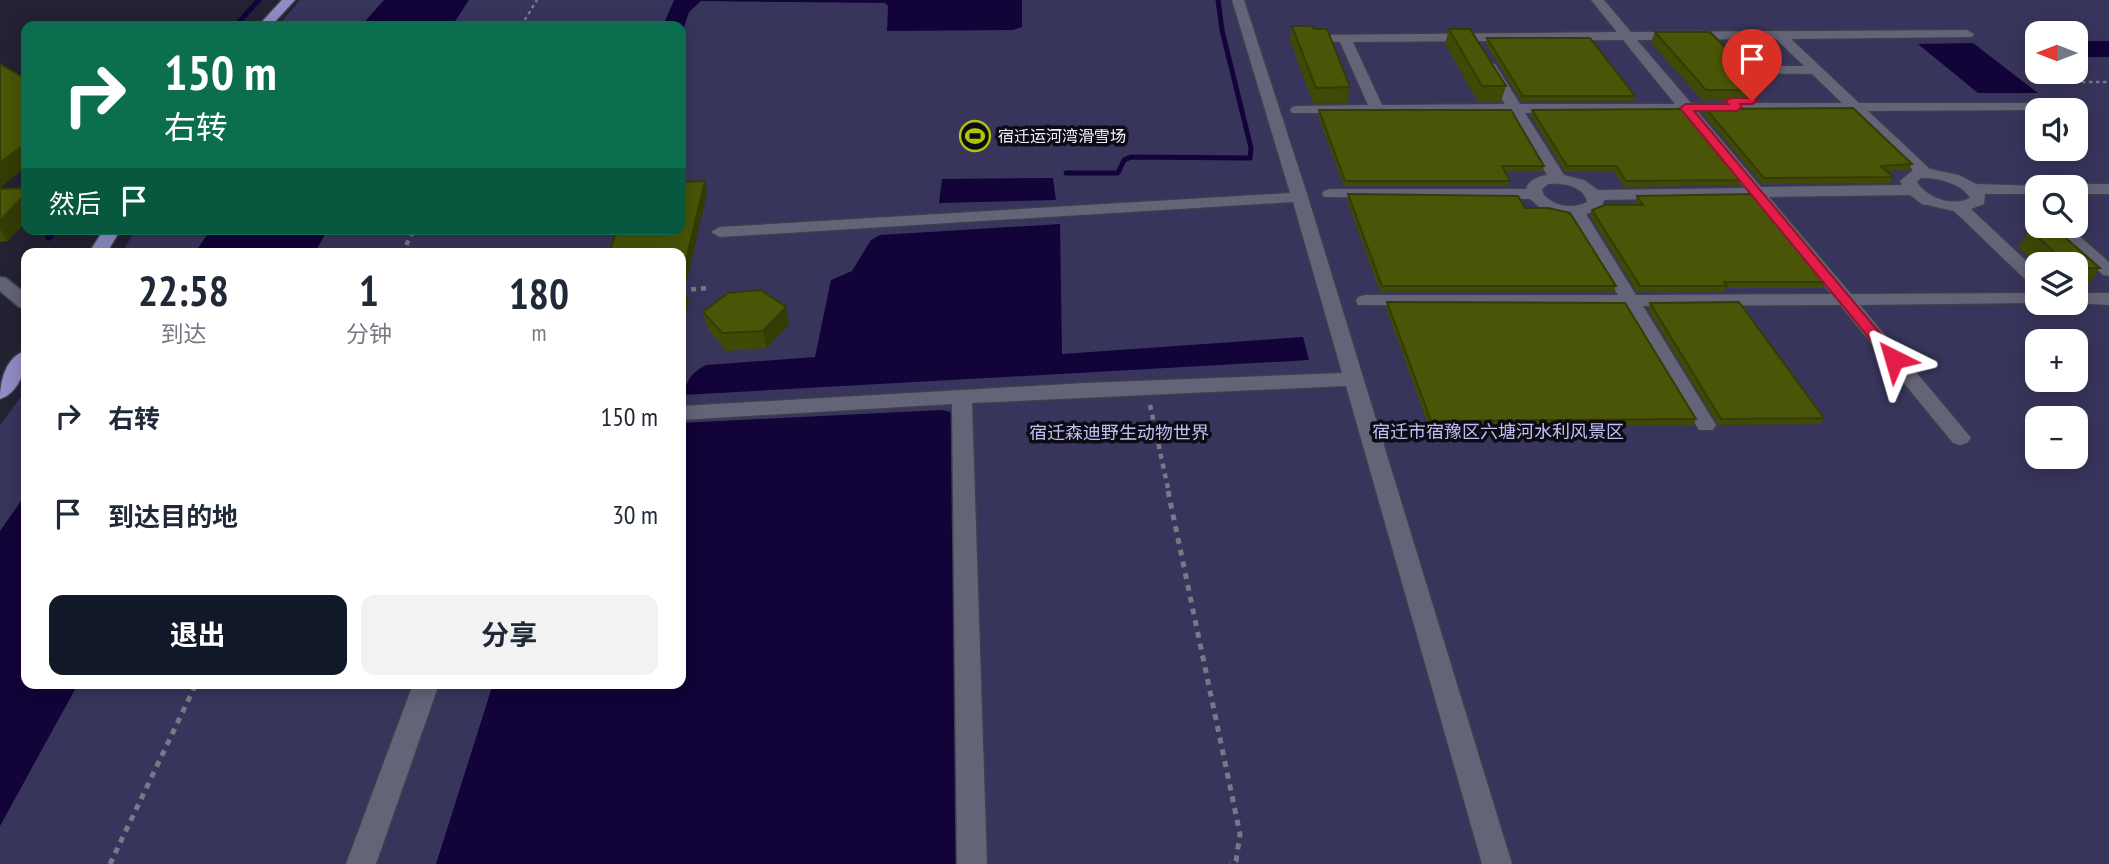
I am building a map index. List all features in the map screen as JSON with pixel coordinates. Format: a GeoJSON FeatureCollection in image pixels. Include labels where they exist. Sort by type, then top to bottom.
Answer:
{"type":"FeatureCollection","features":[{"type":"Feature","properties":{"kind":"main road"},"geometry":{"type":"LineString","coordinates":[[269,21],[289,0]]}},
{"type":"Feature","properties":{"kind":"main road"},"geometry":{"type":"LineString","coordinates":[[0,392],[21,364]]}},
{"type":"Feature","properties":{"kind":"street"},"geometry":{"type":"LineString","coordinates":[[1238,0],[1300,198],[1497,864]]}},
{"type":"Feature","properties":{"kind":"street"},"geometry":{"type":"LineString","coordinates":[[1597,0],[1960,438]]}},
{"type":"Feature","properties":{"kind":"street"},"geometry":{"type":"LineString","coordinates":[[1317,38],[1967,34]]}},
{"type":"Feature","properties":{"kind":"street"},"geometry":{"type":"LineString","coordinates":[[1710,35],[1773,101],[1731,101],[1737,107]]}},
{"type":"Feature","properties":{"kind":"street"},"geometry":{"type":"LineString","coordinates":[[1779,35],[1925,173]]}},
{"type":"Feature","properties":{"kind":"street"},"geometry":{"type":"LineString","coordinates":[[1472,37],[1558,179]]}},
{"type":"Feature","properties":{"kind":"street"},"geometry":{"type":"LineString","coordinates":[[1345,38],[1377,110]]}},
{"type":"Feature","properties":{"kind":"street"},"geometry":{"type":"LineString","coordinates":[[1735,61],[1816,70]]}},
{"type":"Feature","properties":{"kind":"street"},"geometry":{"type":"LineString","coordinates":[[1297,110],[2025,106]]}},
{"type":"Feature","properties":{"kind":"street"},"geometry":{"type":"LineString","coordinates":[[1973,189],[1978,200],[1974,204],[1958,206],[1931,201],[1913,190],[1908,181],[1916,174],[1925,173],[1946,176],[1973,189],[2025,189]]}},
{"type":"Feature","properties":{"kind":"street"},"geometry":{"type":"LineString","coordinates":[[1535,194],[1534,187],[1538,183],[1558,179],[1582,185],[1595,195],[1913,190]]}},
{"type":"Feature","properties":{"kind":"street"},"geometry":{"type":"LineString","coordinates":[[2016,189],[2025,197]]}},
{"type":"Feature","properties":{"kind":"street"},"geometry":{"type":"LineString","coordinates":[[2088,189],[2109,189]]}},
{"type":"Feature","properties":{"kind":"street"},"geometry":{"type":"LineString","coordinates":[[1330,194],[1535,194],[1550,206],[1576,211],[1594,205],[1595,195]]}},
{"type":"Feature","properties":{"kind":"street"},"geometry":{"type":"LineString","coordinates":[[720,232],[1300,198]]}},
{"type":"Feature","properties":{"kind":"street"},"geometry":{"type":"LineString","coordinates":[[1958,206],[2025,270]]}},
{"type":"Feature","properties":{"kind":"street"},"geometry":{"type":"LineString","coordinates":[[1576,211],[1706,425]]}},
{"type":"Feature","properties":{"kind":"street"},"geometry":{"type":"LineString","coordinates":[[2072,238],[2109,271]]}},
{"type":"Feature","properties":{"kind":"street"},"geometry":{"type":"LineString","coordinates":[[0,282],[21,299]]}},
{"type":"Feature","properties":{"kind":"street"},"geometry":{"type":"LineString","coordinates":[[1365,301],[2025,299]]}},
{"type":"Feature","properties":{"kind":"street"},"geometry":{"type":"LineString","coordinates":[[2088,299],[2109,299]]}},
{"type":"Feature","properties":{"kind":"street"},"geometry":{"type":"LineString","coordinates":[[686,413],[1353,379]]}},
{"type":"Feature","properties":{"kind":"street"},"geometry":{"type":"LineString","coordinates":[[962,397],[972,864]]}},
{"type":"Feature","properties":{"kind":"street"},"geometry":{"type":"LineString","coordinates":[[361,864],[424,689]]}},
{"type":"Feature","properties":{"kind":"path"},"geometry":{"type":"LineString","coordinates":[[525,21],[537,0]]}},
{"type":"Feature","properties":{"kind":"path"},"geometry":{"type":"LineString","coordinates":[[2088,82],[2109,82]]}},
{"type":"Feature","properties":{"kind":"path"},"geometry":{"type":"LineString","coordinates":[[686,290],[709,288]]}},
{"type":"Feature","properties":{"kind":"path"},"geometry":{"type":"LineString","coordinates":[[1146,388],[1240,834],[1234,863]]}},
{"type":"Feature","properties":{"kind":"path"},"geometry":{"type":"LineString","coordinates":[[110,864],[194,689]]}},
{"type":"Feature","properties":{"kind":"green space","name":"宿迁市宿豫区六塘河水利风景区"},"geometry":{"type":"Polygon","coordinates":[[[300,0],[2109,0],[2109,864],[0,864],[0,425],[21,397],[21,689],[686,689],[686,248],[125,248],[132,235],[686,235],[686,21],[282,21],[300,0]]]}},
{"type":"Feature","properties":{"kind":"shaded area"},"geometry":{"type":"Polygon","coordinates":[[[384,0],[469,0],[455,21],[365,21],[384,0]]]}},
{"type":"Feature","properties":{"kind":"shaded area"},"geometry":{"type":"Polygon","coordinates":[[[674,0],[1022,0],[1022,27],[1013,30],[887,31],[888,6],[885,3],[701,1],[689,12],[686,21],[665,21],[674,0]]]}},
{"type":"Feature","properties":{"kind":"shaded area"},"geometry":{"type":"Polygon","coordinates":[[[2088,41],[2109,41],[2109,57],[2088,57],[2088,41]]]}},
{"type":"Feature","properties":{"kind":"shaded area"},"geometry":{"type":"Polygon","coordinates":[[[1973,43],[2038,93],[1978,93],[1918,44],[1973,43]]]}},
{"type":"Feature","properties":{"kind":"shaded area"},"geometry":{"type":"Polygon","coordinates":[[[1053,178],[1056,200],[939,203],[942,179],[1053,178]]]}},
{"type":"Feature","properties":{"kind":"shaded area"},"geometry":{"type":"Polygon","coordinates":[[[1060,224],[1062,354],[1303,337],[1309,360],[686,395],[686,385],[690,377],[706,365],[815,357],[831,280],[852,271],[871,240],[880,235],[1060,224]]]}},
{"type":"Feature","properties":{"kind":"shaded area"},"geometry":{"type":"Polygon","coordinates":[[[207,235],[325,235],[317,248],[198,248],[207,235]]]}},
{"type":"Feature","properties":{"kind":"shaded area"},"geometry":{"type":"Polygon","coordinates":[[[942,410],[955,413],[956,864],[436,864],[491,689],[686,689],[686,423],[942,410]]]}},
{"type":"Feature","properties":{"kind":"shaded area"},"geometry":{"type":"Polygon","coordinates":[[[21,501],[21,689],[75,689],[0,826],[0,531],[21,501]]]}},
{"type":"Feature","properties":{"kind":"building"},"geometry":{"type":"Polygon","coordinates":[[[1292,26],[1327,29],[1350,87],[1316,88],[1292,26]]]}},
{"type":"Feature","properties":{"kind":"building"},"geometry":{"type":"Polygon","coordinates":[[[1449,29],[1470,29],[1506,86],[1482,86],[1449,29]]]}},
{"type":"Feature","properties":{"kind":"building"},"geometry":{"type":"Polygon","coordinates":[[[1655,32],[1710,32],[1761,84],[1757,85],[1756,90],[1706,90],[1655,32]]]}},
{"type":"Feature","properties":{"kind":"building"},"geometry":{"type":"Polygon","coordinates":[[[1487,38],[1590,38],[1635,96],[1523,96],[1487,38]]]}},
{"type":"Feature","properties":{"kind":"building"},"geometry":{"type":"Polygon","coordinates":[[[0,64],[21,76],[21,147],[0,163],[0,64]]]}},
{"type":"Feature","properties":{"kind":"building"},"geometry":{"type":"Polygon","coordinates":[[[1853,108],[1912,164],[1881,166],[1893,177],[1764,178],[1706,109],[1853,108]]]}},
{"type":"Feature","properties":{"kind":"building"},"geometry":{"type":"Polygon","coordinates":[[[1683,109],[1741,180],[1626,181],[1616,166],[1567,166],[1532,110],[1683,109]]]}},
{"type":"Feature","properties":{"kind":"building"},"geometry":{"type":"Polygon","coordinates":[[[1319,110],[1511,110],[1544,166],[1502,166],[1510,181],[1345,181],[1319,110]]]}},
{"type":"Feature","properties":{"kind":"building"},"geometry":{"type":"Polygon","coordinates":[[[705,181],[686,260],[686,248],[611,248],[615,235],[686,235],[686,182],[705,181]]]}},
{"type":"Feature","properties":{"kind":"building"},"geometry":{"type":"Polygon","coordinates":[[[21,188],[21,198],[0,221],[0,189],[21,188]]]}},
{"type":"Feature","properties":{"kind":"building"},"geometry":{"type":"Polygon","coordinates":[[[1348,194],[1518,196],[1525,208],[1548,208],[1570,213],[1616,286],[1382,286],[1348,194]]]}},
{"type":"Feature","properties":{"kind":"building"},"geometry":{"type":"Polygon","coordinates":[[[1753,194],[1826,282],[1724,282],[1727,286],[1640,286],[1592,210],[1605,205],[1643,205],[1637,196],[1753,194]]]}},
{"type":"Feature","properties":{"kind":"building"},"geometry":{"type":"Polygon","coordinates":[[[2039,238],[2066,238],[2082,252],[2054,252],[2039,238]]]}},
{"type":"Feature","properties":{"kind":"building"},"geometry":{"type":"Polygon","coordinates":[[[2088,258],[2100,268],[2088,268],[2088,258]]]}},
{"type":"Feature","properties":{"kind":"building"},"geometry":{"type":"Polygon","coordinates":[[[761,290],[786,307],[763,331],[722,333],[703,312],[728,293],[761,290]]]}},
{"type":"Feature","properties":{"kind":"building"},"geometry":{"type":"Polygon","coordinates":[[[1387,302],[1625,303],[1696,419],[1431,421],[1387,302]]]}},
{"type":"Feature","properties":{"kind":"building"},"geometry":{"type":"Polygon","coordinates":[[[1739,302],[1824,418],[1721,419],[1650,303],[1739,302]]]}},
{"type":"Feature","properties":{"kind":"waterway"},"geometry":{"type":"LineString","coordinates":[[240,21],[259,0]]}},
{"type":"Feature","properties":{"kind":"waterway"},"geometry":{"type":"LineString","coordinates":[[1066,173],[1118,173],[1124,160],[1131,157],[1250,158],[1251,148],[1222,30],[1218,0]]}},
{"type":"Feature","properties":{"kind":"place","name":"宿迁运河湾滑雪场"},"geometry":{"type":"Point","coordinates":[975,136]}},
{"type":"Feature","properties":{"kind":"route"},"geometry":{"type":"LineString","coordinates":[[1752,101],[1731,101],[1737,107],[1686,108],[1894,359]]}},
{"type":"Feature","properties":{"kind":"park label","name":"宿迁森迪野生动物世界"},"geometry":{"type":"Point","coordinates":[1119,432]}}]}
